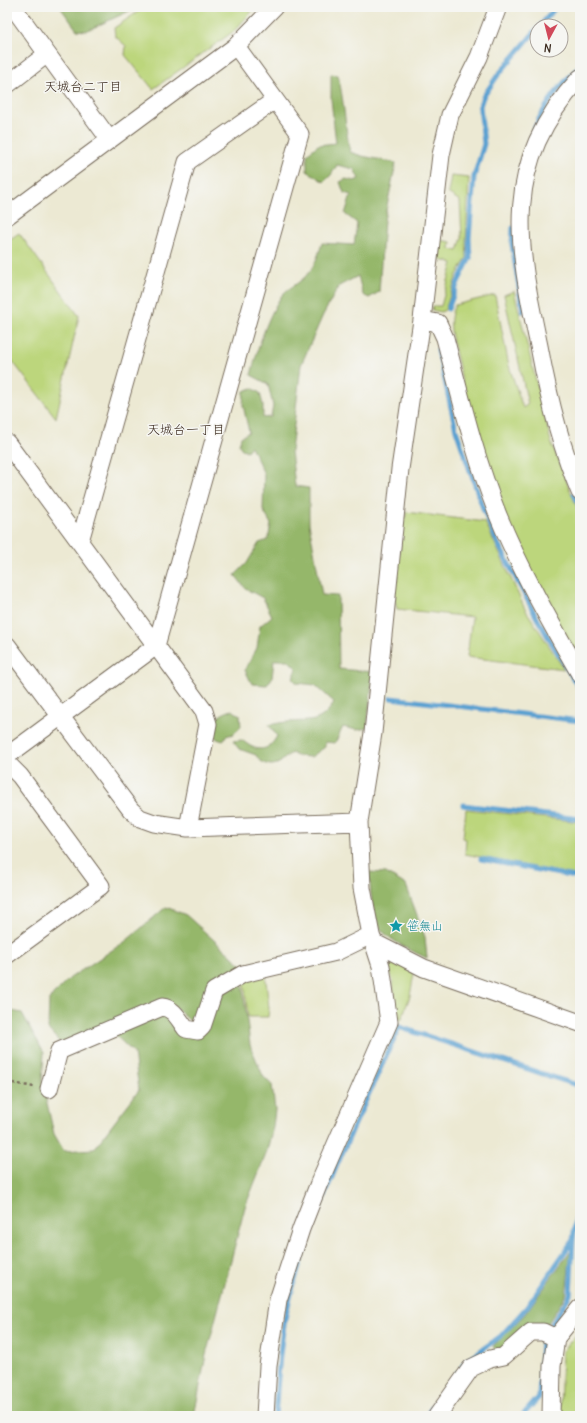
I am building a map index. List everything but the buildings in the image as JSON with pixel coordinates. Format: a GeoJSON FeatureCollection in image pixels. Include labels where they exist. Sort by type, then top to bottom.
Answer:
{"type":"FeatureCollection","features":[{"type":"Feature","properties":{"kind":"street"},"geometry":{"type":"LineString","coordinates":[[12,7],[109,138]]}},
{"type":"Feature","properties":{"kind":"street"},"geometry":{"type":"LineString","coordinates":[[7,216],[109,138],[236,46],[274,7]]}},
{"type":"Feature","properties":{"kind":"street"},"geometry":{"type":"LineString","coordinates":[[265,1416],[268,1366],[278,1300],[301,1229],[319,1183],[389,1022],[381,966],[373,939],[362,888],[359,822],[373,733],[400,469],[422,320],[441,155],[450,116],[479,57],[498,7]]}},
{"type":"Feature","properties":{"kind":"street"},"geometry":{"type":"LineString","coordinates":[[7,756],[156,646],[300,134],[236,46]]}},
{"type":"Feature","properties":{"kind":"street"},"geometry":{"type":"LineString","coordinates":[[7,85],[47,54]]}},
{"type":"Feature","properties":{"kind":"street"},"geometry":{"type":"LineString","coordinates":[[580,78],[547,119],[538,142],[524,187],[520,233],[523,265],[545,378],[564,448],[580,492]]}},
{"type":"Feature","properties":{"kind":"street"},"geometry":{"type":"LineString","coordinates":[[80,541],[187,162],[275,100]]}},
{"type":"Feature","properties":{"kind":"street"},"geometry":{"type":"LineString","coordinates":[[422,320],[438,323],[445,338],[480,464],[498,515],[520,564],[580,674]]}},
{"type":"Feature","properties":{"kind":"street"},"geometry":{"type":"LineString","coordinates":[[7,443],[207,717],[208,724],[188,828]]}},
{"type":"Feature","properties":{"kind":"street"},"geometry":{"type":"LineString","coordinates":[[7,646],[131,810],[140,818],[154,823],[188,828],[359,822]]}},
{"type":"Feature","properties":{"kind":"street"},"geometry":{"type":"LineString","coordinates":[[7,763],[20,776],[101,886],[7,955]]}},
{"type":"Feature","properties":{"kind":"street"},"geometry":{"type":"LineString","coordinates":[[49,1089],[59,1051],[162,1007],[169,1008],[186,1029],[198,1032],[202,1027],[214,991],[243,974],[336,952],[373,939],[424,968],[580,1023]]}},
{"type":"Feature","properties":{"kind":"street"},"geometry":{"type":"LineString","coordinates":[[549,1335],[580,1308]]}},
{"type":"Feature","properties":{"kind":"street"},"geometry":{"type":"LineString","coordinates":[[437,1416],[471,1368],[504,1356],[531,1332],[549,1335]]}},
{"type":"Feature","properties":{"kind":"street"},"geometry":{"type":"LineString","coordinates":[[549,1335],[552,1366],[551,1416]]}},
{"type":"Feature","properties":{"kind":"green space"},"geometry":{"type":"Polygon","coordinates":[[[60,7],[138,7],[86,31],[77,30],[60,7]]]}},
{"type":"Feature","properties":{"kind":"green space"},"geometry":{"type":"Polygon","coordinates":[[[152,7],[256,7],[234,31],[153,89],[125,55],[126,46],[115,36],[114,28],[142,9],[152,7]]]}},
{"type":"Feature","properties":{"kind":"green space"},"geometry":{"type":"Polygon","coordinates":[[[331,74],[338,75],[350,152],[396,163],[384,220],[379,292],[369,298],[363,295],[358,276],[339,286],[323,315],[301,365],[291,451],[295,486],[309,488],[309,523],[322,595],[338,596],[339,669],[373,672],[367,728],[357,730],[343,727],[335,743],[325,742],[325,747],[311,757],[296,756],[292,753],[279,763],[269,765],[263,762],[256,755],[239,749],[233,741],[242,740],[252,747],[261,749],[266,748],[277,736],[269,725],[283,722],[309,721],[320,718],[334,702],[315,685],[297,683],[293,679],[296,668],[288,660],[274,660],[272,678],[267,685],[252,684],[245,670],[257,648],[260,626],[272,616],[263,598],[246,589],[235,575],[247,563],[259,543],[268,540],[271,524],[263,510],[264,474],[251,446],[247,451],[242,449],[239,445],[241,437],[249,432],[243,405],[244,391],[252,388],[260,393],[263,405],[263,418],[271,417],[273,406],[268,384],[251,375],[263,334],[276,304],[286,291],[308,274],[316,260],[322,243],[354,245],[357,223],[345,214],[351,195],[344,193],[340,182],[346,179],[354,181],[359,179],[354,169],[337,165],[331,175],[324,182],[307,171],[307,154],[318,145],[336,143],[331,99],[331,74]]]}},
{"type":"Feature","properties":{"kind":"green space"},"geometry":{"type":"Polygon","coordinates":[[[451,176],[469,178],[466,241],[467,258],[457,275],[445,310],[441,312],[432,310],[433,306],[441,306],[453,263],[440,260],[438,249],[440,240],[451,242],[450,249],[458,251],[462,237],[460,201],[448,193],[451,176]]]}},
{"type":"Feature","properties":{"kind":"green space"},"geometry":{"type":"Polygon","coordinates":[[[19,233],[79,316],[56,418],[7,354],[7,241],[19,233]]]}},
{"type":"Feature","properties":{"kind":"green space"},"geometry":{"type":"Polygon","coordinates":[[[514,291],[551,442],[580,515],[580,660],[536,587],[508,526],[488,474],[472,421],[452,336],[451,320],[455,305],[495,295],[509,366],[523,408],[528,404],[504,295],[514,291]]]}},
{"type":"Feature","properties":{"kind":"green space"},"geometry":{"type":"Polygon","coordinates":[[[406,512],[485,522],[525,609],[564,669],[467,657],[472,617],[397,609],[394,596],[403,517],[406,517],[406,512]]]}},
{"type":"Feature","properties":{"kind":"green space"},"geometry":{"type":"Polygon","coordinates":[[[232,710],[240,715],[241,727],[233,734],[226,736],[223,741],[217,739],[212,733],[215,721],[220,715],[232,710]]]}},
{"type":"Feature","properties":{"kind":"green space"},"geometry":{"type":"Polygon","coordinates":[[[466,809],[580,822],[580,876],[465,854],[466,839],[463,838],[466,809]]]}},
{"type":"Feature","properties":{"kind":"green space"},"geometry":{"type":"Polygon","coordinates":[[[369,872],[386,873],[406,885],[425,937],[427,958],[395,941],[380,928],[373,908],[369,872]]]}},
{"type":"Feature","properties":{"kind":"green space"},"geometry":{"type":"Polygon","coordinates":[[[166,907],[186,915],[245,968],[196,1026],[173,1006],[62,1045],[48,1029],[49,999],[70,978],[126,941],[166,907]]]}},
{"type":"Feature","properties":{"kind":"green space"},"geometry":{"type":"Polygon","coordinates":[[[396,962],[414,973],[410,996],[401,1020],[394,1018],[394,992],[389,967],[396,962]]]}},
{"type":"Feature","properties":{"kind":"green space"},"geometry":{"type":"Polygon","coordinates":[[[265,972],[269,1008],[268,1017],[248,1017],[244,980],[265,972]]]}},
{"type":"Feature","properties":{"kind":"green space"},"geometry":{"type":"Polygon","coordinates":[[[242,981],[250,1045],[263,1076],[272,1085],[275,1110],[273,1127],[266,1154],[245,1207],[206,1355],[194,1416],[7,1416],[7,1010],[22,1013],[44,1053],[42,1081],[54,1134],[64,1151],[94,1149],[139,1090],[134,1053],[112,1032],[161,1011],[185,1035],[219,996],[242,981]]]}},
{"type":"Feature","properties":{"kind":"green space"},"geometry":{"type":"Polygon","coordinates":[[[571,1250],[566,1295],[548,1323],[497,1352],[493,1346],[525,1314],[571,1250]]]}},
{"type":"Feature","properties":{"kind":"green space"},"geometry":{"type":"Polygon","coordinates":[[[580,1331],[580,1416],[560,1416],[562,1351],[580,1331]]]}},
{"type":"Feature","properties":{"kind":"waterway"},"geometry":{"type":"LineString","coordinates":[[547,18],[556,7]]}},
{"type":"Feature","properties":{"kind":"waterway"},"geometry":{"type":"LineString","coordinates":[[448,309],[458,282],[470,258],[469,238],[474,177],[484,144],[480,106],[483,97],[498,75],[529,38]]}},
{"type":"Feature","properties":{"kind":"waterway"},"geometry":{"type":"LineString","coordinates":[[532,135],[546,106],[565,81],[580,66]]}},
{"type":"Feature","properties":{"kind":"waterway"},"geometry":{"type":"LineString","coordinates":[[513,228],[512,244],[523,311]]}},
{"type":"Feature","properties":{"kind":"waterway"},"geometry":{"type":"LineString","coordinates":[[438,350],[456,430],[484,511],[497,542],[538,620],[580,690]]}},
{"type":"Feature","properties":{"kind":"waterway"},"geometry":{"type":"LineString","coordinates":[[574,494],[580,507]]}},
{"type":"Feature","properties":{"kind":"waterway"},"geometry":{"type":"LineString","coordinates":[[391,698],[580,721]]}},
{"type":"Feature","properties":{"kind":"waterway"},"geometry":{"type":"LineString","coordinates":[[463,805],[580,819]]}},
{"type":"Feature","properties":{"kind":"waterway"},"geometry":{"type":"LineString","coordinates":[[481,859],[580,878]]}},
{"type":"Feature","properties":{"kind":"waterway"},"geometry":{"type":"LineString","coordinates":[[275,1416],[282,1339],[286,1314],[296,1277],[321,1204],[351,1132],[399,1027],[580,1086]]}},
{"type":"Feature","properties":{"kind":"waterway"},"geometry":{"type":"LineString","coordinates":[[522,1416],[539,1397],[542,1340],[570,1295],[573,1240],[580,1186]]}},
{"type":"Feature","properties":{"kind":"waterway"},"geometry":{"type":"LineString","coordinates":[[462,1367],[466,1361],[501,1336],[527,1307],[573,1240]]}},
{"type":"Feature","properties":{"kind":"waterway"},"geometry":{"type":"LineString","coordinates":[[426,1416],[457,1373]]}},
{"type":"Feature","properties":{"kind":"place","name":"笹無山"},"geometry":{"type":"Point","coordinates":[396,926]}},
{"type":"Feature","properties":{"kind":"district","name":"天城台二丁目"},"geometry":{"type":"Point","coordinates":[83,86]}},
{"type":"Feature","properties":{"kind":"district","name":"天城台一丁目"},"geometry":{"type":"Point","coordinates":[186,429]}}]}
